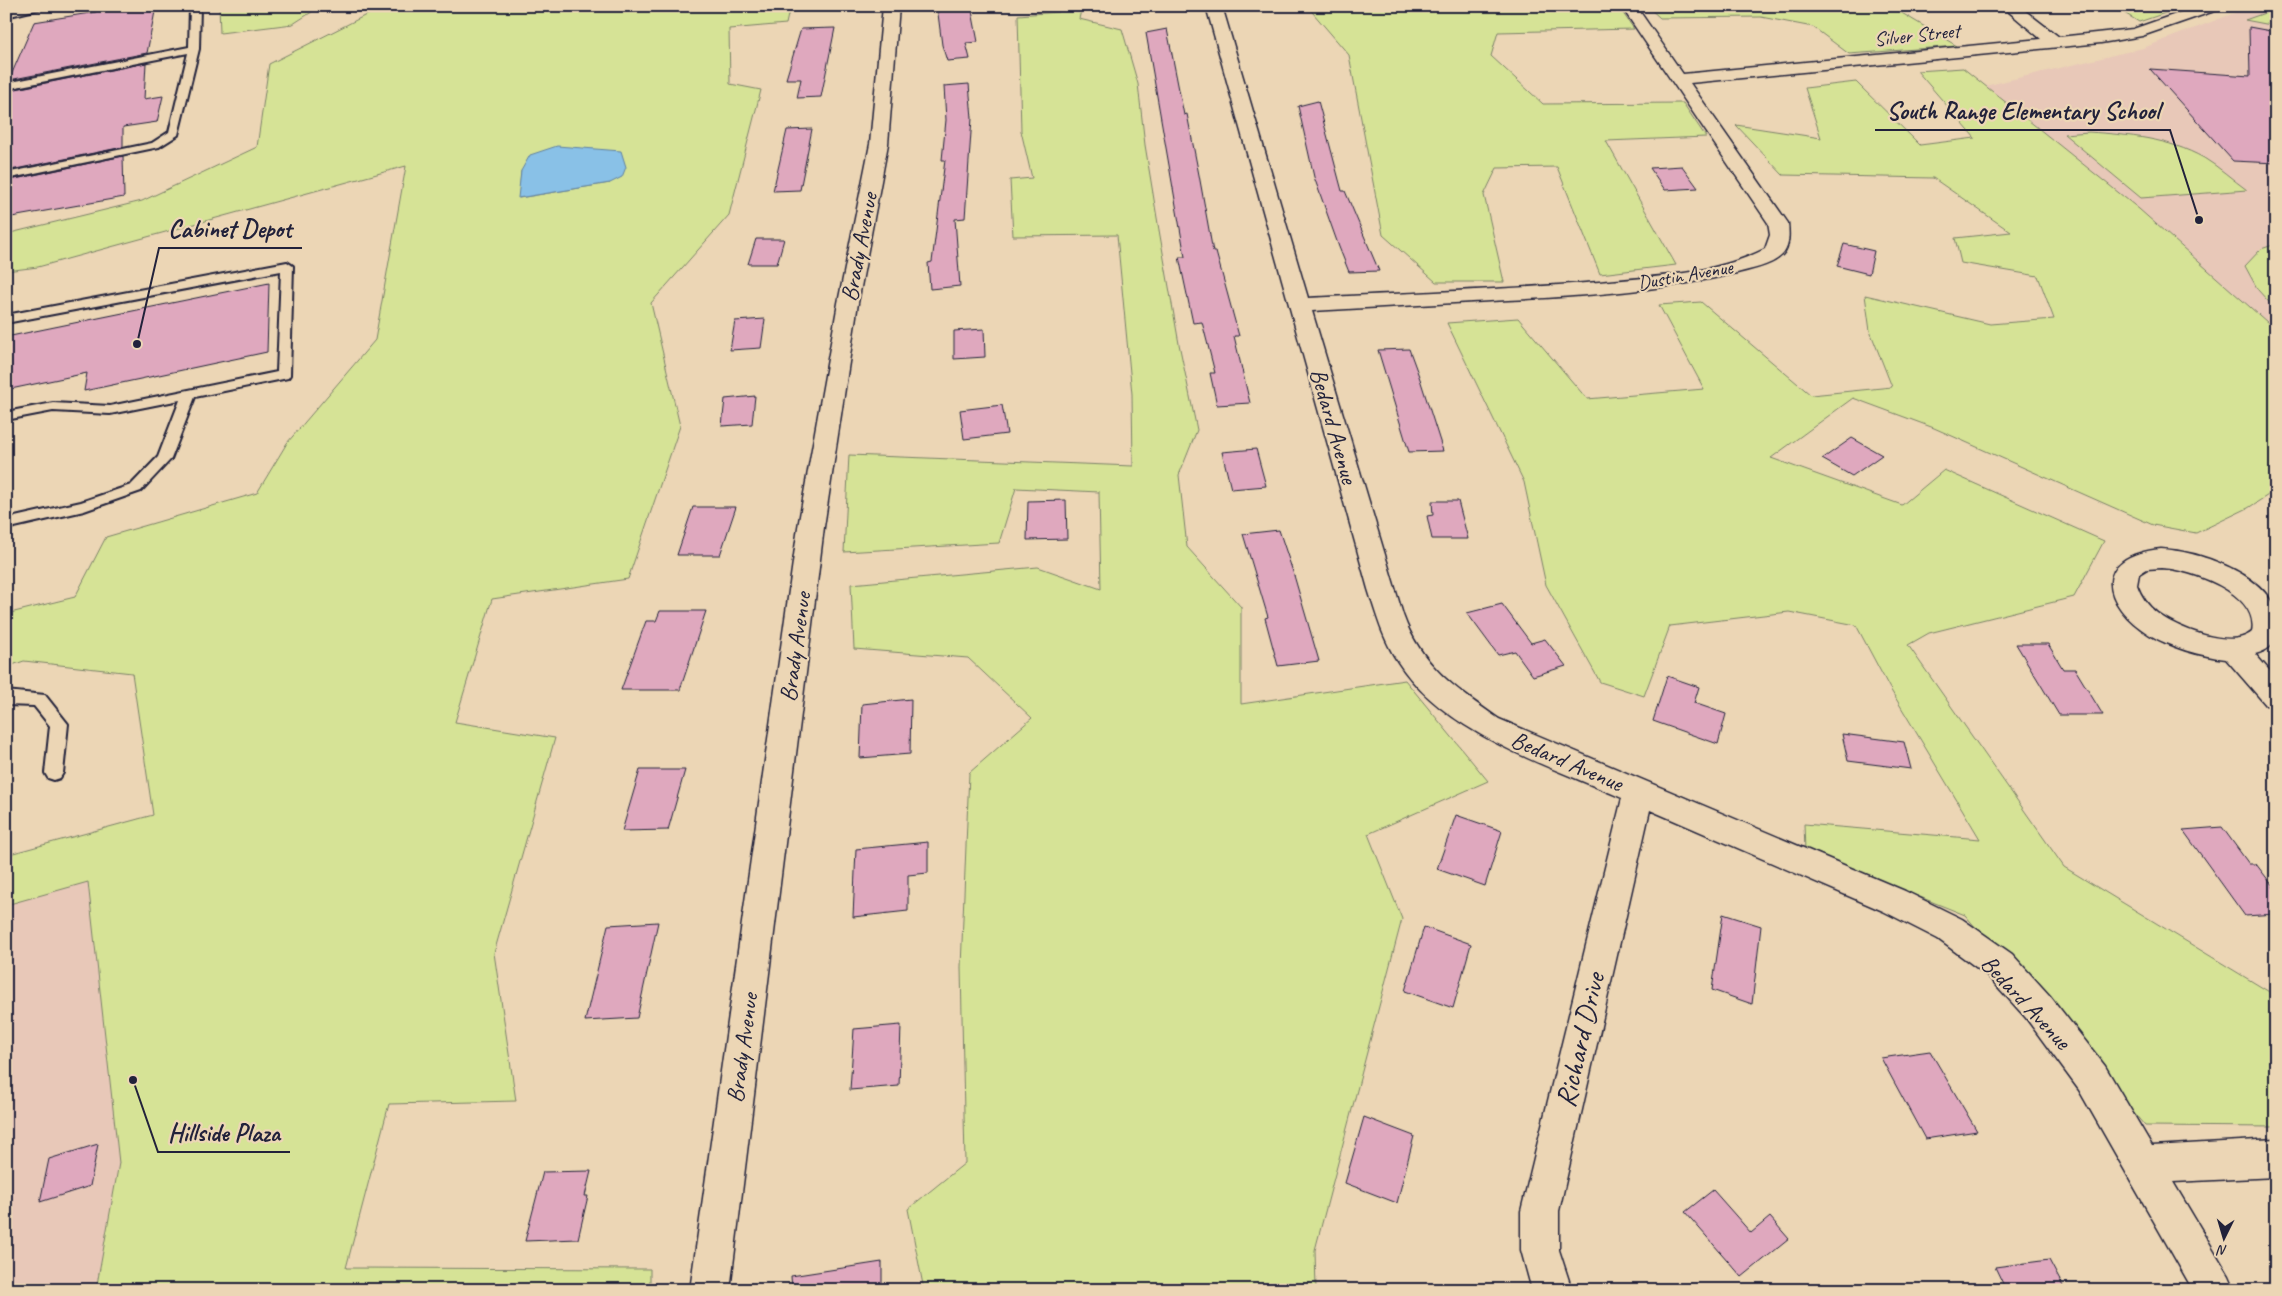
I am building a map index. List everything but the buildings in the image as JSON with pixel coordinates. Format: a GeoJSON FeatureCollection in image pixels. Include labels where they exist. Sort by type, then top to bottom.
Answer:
{"type":"FeatureCollection","features":[{"type":"Feature","properties":{"kind":"street","name":"Brady Avenue"},"geometry":{"type":"LineString","coordinates":[[710,1290],[811,526],[848,303],[879,144],[891,6]]}},
{"type":"Feature","properties":{"kind":"street","name":"Bedard Avenue"},"geometry":{"type":"LineString","coordinates":[[1214,6],[1381,589],[1393,624],[1408,656],[1444,696],[1489,727],[1894,900],[1958,934],[2000,966],[2063,1038],[2092,1078],[2215,1290]]}},
{"type":"Feature","properties":{"kind":"street","name":"Dustin Avenue"},"geometry":{"type":"LineString","coordinates":[[1299,305],[1434,299],[1642,284],[1717,272],[1755,262],[1774,252],[1780,235],[1778,223],[1628,6]]}},
{"type":"Feature","properties":{"kind":"street"},"geometry":{"type":"LineString","coordinates":[[2009,6],[2056,43]]}},
{"type":"Feature","properties":{"kind":"street","name":"Silver Street"},"geometry":{"type":"LineString","coordinates":[[1679,80],[2056,43],[2136,33],[2215,6]]}},
{"type":"Feature","properties":{"kind":"street"},"geometry":{"type":"LineString","coordinates":[[2234,649],[2251,646],[2263,638],[2267,627],[2264,614],[2255,600],[2240,586],[2200,565],[2178,559],[2156,558],[2139,562],[2127,570],[2124,582],[2128,598],[2141,613],[2161,628],[2185,640],[2211,648],[2234,649],[2276,697]]}},
{"type":"Feature","properties":{"kind":"street","name":"Richard Drive"},"geometry":{"type":"LineString","coordinates":[[1552,1290],[1540,1250],[1540,1211],[1639,791]]}},
{"type":"Feature","properties":{"kind":"street"},"geometry":{"type":"LineString","coordinates":[[2142,1165],[2276,1158]]}},
{"type":"Feature","properties":{"kind":"lane"},"geometry":{"type":"LineString","coordinates":[[6,14],[47,6]]}},
{"type":"Feature","properties":{"kind":"lane"},"geometry":{"type":"LineString","coordinates":[[6,176],[155,145],[174,133],[194,49],[195,6]]}},
{"type":"Feature","properties":{"kind":"lane"},"geometry":{"type":"LineString","coordinates":[[6,86],[194,49]]}},
{"type":"Feature","properties":{"kind":"lane"},"geometry":{"type":"LineString","coordinates":[[6,319],[287,266],[283,374],[110,410],[53,407],[6,416]]}},
{"type":"Feature","properties":{"kind":"lane"},"geometry":{"type":"LineString","coordinates":[[6,524],[84,506],[136,488],[164,459],[190,394]]}},
{"type":"Feature","properties":{"kind":"lane"},"geometry":{"type":"LineString","coordinates":[[6,698],[39,700],[59,724],[54,773]]}},
{"type":"Feature","properties":{"kind":"shaded area"},"geometry":{"type":"Polygon","coordinates":[[[2253,6],[2276,6],[2276,350],[1968,90],[2143,48],[2253,6]]]}},
{"type":"Feature","properties":{"kind":"shaded area"},"geometry":{"type":"Polygon","coordinates":[[[301,792],[231,1290],[6,1290],[6,870],[301,792]]]}},
{"type":"Feature","properties":{"kind":"green space"},"geometry":{"type":"Polygon","coordinates":[[[219,6],[321,6],[293,24],[220,33],[219,6]]]}},
{"type":"Feature","properties":{"kind":"green space"},"geometry":{"type":"Polygon","coordinates":[[[384,6],[790,6],[786,24],[729,29],[730,84],[761,90],[729,215],[651,303],[680,426],[628,579],[492,599],[455,722],[555,738],[494,953],[516,1101],[389,1104],[346,1268],[650,1269],[650,1290],[96,1290],[119,1163],[88,882],[6,905],[6,855],[153,815],[132,673],[24,661],[6,667],[6,614],[75,597],[106,537],[257,493],[287,443],[375,340],[406,166],[38,267],[6,271],[6,234],[142,201],[257,147],[269,64],[384,6]],[[521,171],[519,198],[610,183],[521,171]]]}},
{"type":"Feature","properties":{"kind":"green space"},"geometry":{"type":"Polygon","coordinates":[[[1060,6],[1082,6],[1079,19],[1122,29],[1138,84],[1145,145],[1159,230],[1179,344],[1197,430],[1179,475],[1187,547],[1241,607],[1241,704],[1405,680],[1488,781],[1368,834],[1402,919],[1315,1250],[1316,1290],[924,1290],[908,1209],[965,1163],[961,967],[969,773],[1032,718],[968,658],[854,649],[851,584],[1038,567],[1101,589],[1099,492],[1016,488],[999,543],[844,552],[849,455],[1133,466],[1132,394],[1117,235],[1013,236],[1010,180],[1032,178],[1021,131],[1018,15],[1059,12],[1060,6]]]}},
{"type":"Feature","properties":{"kind":"green space"},"geometry":{"type":"Polygon","coordinates":[[[1307,6],[1618,6],[1634,29],[1498,32],[1491,56],[1543,104],[1683,103],[1706,137],[1606,141],[1676,265],[1600,274],[1557,167],[1497,168],[1484,195],[1504,282],[1436,282],[1383,235],[1349,55],[1307,6]]]}},
{"type":"Feature","properties":{"kind":"green space"},"geometry":{"type":"Polygon","coordinates":[[[1647,6],[1890,6],[1957,46],[1849,54],[1813,27],[1761,17],[1660,18],[1647,6]]]}},
{"type":"Feature","properties":{"kind":"green space"},"geometry":{"type":"Polygon","coordinates":[[[2113,6],[2186,6],[2139,22],[2113,6]]]}},
{"type":"Feature","properties":{"kind":"green space"},"geometry":{"type":"Polygon","coordinates":[[[2276,9],[2276,26],[2245,20],[2276,9]]]}},
{"type":"Feature","properties":{"kind":"green space"},"geometry":{"type":"Polygon","coordinates":[[[1963,68],[2139,209],[2276,330],[2276,490],[2248,508],[2196,533],[2153,525],[1934,428],[1853,398],[1771,458],[1902,505],[1944,470],[2104,541],[2074,597],[1929,633],[1908,645],[2064,867],[2276,996],[2276,1127],[2145,1126],[1965,915],[1805,851],[1804,824],[1980,839],[1889,687],[1856,625],[1789,612],[1670,626],[1644,696],[1600,682],[1546,585],[1524,482],[1447,323],[1518,318],[1587,399],[1704,389],[1659,305],[1701,302],[1811,395],[1892,387],[1870,331],[1865,295],[1990,324],[2054,319],[2038,276],[1961,263],[1955,238],[2011,232],[1933,178],[1783,175],[1736,125],[1821,138],[1805,88],[1856,82],[1920,145],[1975,138],[1917,71],[1963,68]]]}},
{"type":"Feature","properties":{"kind":"green space"},"geometry":{"type":"Polygon","coordinates":[[[2089,132],[2133,136],[2162,142],[2190,151],[2215,165],[2247,190],[2141,198],[2064,134],[2089,132]]]}},
{"type":"Feature","properties":{"kind":"green space"},"geometry":{"type":"Polygon","coordinates":[[[2276,244],[2276,310],[2258,290],[2245,266],[2261,249],[2276,244]]]}},
{"type":"Feature","properties":{"kind":"water"},"geometry":{"type":"Polygon","coordinates":[[[557,146],[621,151],[626,167],[622,177],[610,183],[518,198],[521,171],[530,155],[557,146]]]}},
{"type":"Feature","properties":{"kind":"place","name":"South Range Elementary School"},"geometry":{"type":"Point","coordinates":[2199,220]}},
{"type":"Feature","properties":{"kind":"place","name":"Cabinet Depot"},"geometry":{"type":"Point","coordinates":[137,344]}},
{"type":"Feature","properties":{"kind":"place","name":"Hillside Plaza"},"geometry":{"type":"Point","coordinates":[133,1080]}}]}
